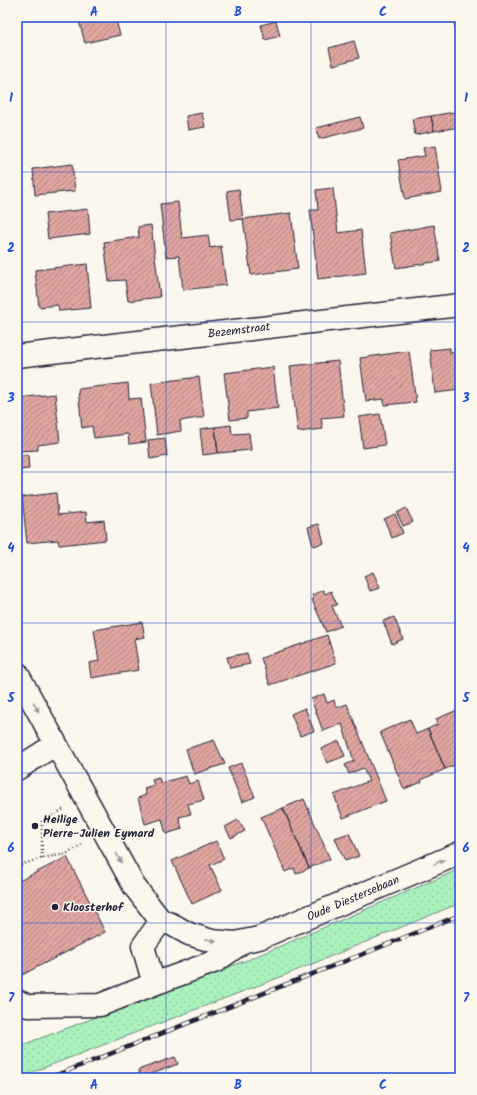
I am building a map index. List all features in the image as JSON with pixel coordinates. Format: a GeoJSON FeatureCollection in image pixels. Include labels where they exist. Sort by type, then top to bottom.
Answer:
{"type":"FeatureCollection","features":[{"type":"Feature","properties":{"kind":"street","name":"Bezemstraat"},"geometry":{"type":"LineString","coordinates":[[17,356],[460,305]]}},
{"type":"Feature","properties":{"kind":"street","name":"Oude Diestersebaan"},"geometry":{"type":"LineString","coordinates":[[17,673],[134,886],[161,921],[171,924],[189,934],[212,941],[235,943],[259,938],[460,853]]}},
{"type":"Feature","properties":{"kind":"street"},"geometry":{"type":"LineString","coordinates":[[17,769],[56,744]]}},
{"type":"Feature","properties":{"kind":"street"},"geometry":{"type":"LineString","coordinates":[[154,984],[143,946],[161,921]]}},
{"type":"Feature","properties":{"kind":"street","name":"Oude Diestersebaan"},"geometry":{"type":"LineString","coordinates":[[17,1001],[28,1006],[100,1005],[216,961],[244,941]]}},
{"type":"Feature","properties":{"kind":"path"},"geometry":{"type":"LineString","coordinates":[[42,858],[42,821],[86,798]]}},
{"type":"Feature","properties":{"kind":"path"},"geometry":{"type":"LineString","coordinates":[[17,866],[42,858],[66,854],[104,830]]}},
{"type":"Feature","properties":{"kind":"green space"},"geometry":{"type":"Polygon","coordinates":[[[460,869],[460,903],[278,978],[17,1078],[17,1047],[250,959],[460,869]]]}},
{"type":"Feature","properties":{"kind":"building"},"geometry":{"type":"Polygon","coordinates":[[[78,17],[115,17],[120,35],[85,43],[78,17]]]}},
{"type":"Feature","properties":{"kind":"building"},"geometry":{"type":"Polygon","coordinates":[[[453,17],[460,17],[460,46],[459,46],[453,17]]]}},
{"type":"Feature","properties":{"kind":"building"},"geometry":{"type":"Polygon","coordinates":[[[276,21],[280,36],[265,40],[261,25],[276,21]]]}},
{"type":"Feature","properties":{"kind":"building"},"geometry":{"type":"Polygon","coordinates":[[[354,41],[359,58],[333,65],[329,48],[354,41]]]}},
{"type":"Feature","properties":{"kind":"building"},"geometry":{"type":"Polygon","coordinates":[[[460,111],[460,127],[434,131],[431,116],[460,111]]]}},
{"type":"Feature","properties":{"kind":"building"},"geometry":{"type":"Polygon","coordinates":[[[202,113],[205,127],[188,130],[186,116],[202,113]]]}},
{"type":"Feature","properties":{"kind":"building"},"geometry":{"type":"Polygon","coordinates":[[[431,116],[434,131],[415,135],[412,119],[431,116]]]}},
{"type":"Feature","properties":{"kind":"building"},"geometry":{"type":"Polygon","coordinates":[[[360,117],[363,128],[319,139],[316,128],[360,117]]]}},
{"type":"Feature","properties":{"kind":"building"},"geometry":{"type":"Polygon","coordinates":[[[435,146],[442,192],[405,199],[398,160],[425,156],[423,148],[435,146]]]}},
{"type":"Feature","properties":{"kind":"building"},"geometry":{"type":"Polygon","coordinates":[[[72,164],[75,191],[35,195],[33,169],[72,164]]]}},
{"type":"Feature","properties":{"kind":"building"},"geometry":{"type":"Polygon","coordinates":[[[333,188],[338,233],[361,230],[366,273],[318,279],[310,210],[318,210],[316,190],[333,188]]]}},
{"type":"Feature","properties":{"kind":"building"},"geometry":{"type":"Polygon","coordinates":[[[239,189],[243,219],[231,220],[227,191],[239,189]]]}},
{"type":"Feature","properties":{"kind":"building"},"geometry":{"type":"Polygon","coordinates":[[[178,202],[182,238],[208,235],[210,248],[221,246],[226,285],[183,290],[179,256],[166,257],[160,204],[178,202]]]}},
{"type":"Feature","properties":{"kind":"building"},"geometry":{"type":"Polygon","coordinates":[[[88,209],[90,234],[48,239],[45,214],[88,209]]]}},
{"type":"Feature","properties":{"kind":"building"},"geometry":{"type":"Polygon","coordinates":[[[291,213],[298,269],[251,275],[243,219],[291,213]]]}},
{"type":"Feature","properties":{"kind":"building"},"geometry":{"type":"Polygon","coordinates":[[[151,225],[160,297],[128,301],[125,280],[109,281],[104,242],[139,237],[138,227],[151,225]]]}},
{"type":"Feature","properties":{"kind":"building"},"geometry":{"type":"Polygon","coordinates":[[[434,225],[440,261],[396,268],[390,233],[434,225]]]}},
{"type":"Feature","properties":{"kind":"building"},"geometry":{"type":"Polygon","coordinates":[[[87,264],[91,308],[59,311],[58,305],[39,307],[35,270],[87,264]]]}},
{"type":"Feature","properties":{"kind":"building"},"geometry":{"type":"Polygon","coordinates":[[[450,348],[450,353],[460,352],[460,390],[435,393],[430,350],[450,348]]]}},
{"type":"Feature","properties":{"kind":"building"},"geometry":{"type":"Polygon","coordinates":[[[409,351],[416,402],[384,405],[384,399],[366,401],[360,358],[409,351]]]}},
{"type":"Feature","properties":{"kind":"building"},"geometry":{"type":"Polygon","coordinates":[[[338,361],[344,416],[321,418],[323,429],[298,432],[290,366],[338,361]]]}},
{"type":"Feature","properties":{"kind":"building"},"geometry":{"type":"Polygon","coordinates":[[[273,367],[278,408],[247,412],[247,418],[230,420],[224,373],[273,367]]]}},
{"type":"Feature","properties":{"kind":"building"},"geometry":{"type":"Polygon","coordinates":[[[199,377],[204,417],[180,421],[181,431],[157,435],[151,383],[199,377]]]}},
{"type":"Feature","properties":{"kind":"building"},"geometry":{"type":"Polygon","coordinates":[[[128,383],[129,399],[141,398],[146,442],[129,444],[128,434],[94,438],[92,426],[82,428],[78,389],[128,383]]]}},
{"type":"Feature","properties":{"kind":"building"},"geometry":{"type":"Polygon","coordinates":[[[55,394],[60,442],[38,445],[38,450],[18,451],[17,398],[55,394]]]}},
{"type":"Feature","properties":{"kind":"building"},"geometry":{"type":"Polygon","coordinates":[[[380,414],[385,445],[363,448],[359,417],[380,414]]]}},
{"type":"Feature","properties":{"kind":"building"},"geometry":{"type":"Polygon","coordinates":[[[231,425],[232,434],[249,433],[251,450],[218,453],[215,427],[231,425]]]}},
{"type":"Feature","properties":{"kind":"building"},"geometry":{"type":"Polygon","coordinates":[[[215,427],[218,453],[203,455],[200,429],[215,427]]]}},
{"type":"Feature","properties":{"kind":"building"},"geometry":{"type":"Polygon","coordinates":[[[165,438],[167,456],[150,459],[148,440],[165,438]]]}},
{"type":"Feature","properties":{"kind":"building"},"geometry":{"type":"Polygon","coordinates":[[[19,455],[28,455],[29,469],[19,470],[19,455]]]}},
{"type":"Feature","properties":{"kind":"building"},"geometry":{"type":"Polygon","coordinates":[[[56,493],[58,515],[86,512],[87,522],[104,520],[106,540],[59,545],[58,540],[27,543],[22,497],[56,493]]]}},
{"type":"Feature","properties":{"kind":"building"},"geometry":{"type":"Polygon","coordinates":[[[406,508],[413,522],[403,526],[397,513],[406,508]]]}},
{"type":"Feature","properties":{"kind":"building"},"geometry":{"type":"Polygon","coordinates":[[[395,514],[403,533],[392,538],[384,519],[395,514]]]}},
{"type":"Feature","properties":{"kind":"building"},"geometry":{"type":"Polygon","coordinates":[[[319,524],[324,543],[313,546],[308,527],[319,524]]]}},
{"type":"Feature","properties":{"kind":"building"},"geometry":{"type":"Polygon","coordinates":[[[373,572],[380,588],[370,591],[364,576],[373,572]]]}},
{"type":"Feature","properties":{"kind":"building"},"geometry":{"type":"Polygon","coordinates":[[[323,590],[325,594],[331,591],[337,605],[332,606],[341,626],[326,632],[312,600],[314,599],[312,595],[323,590]]]}},
{"type":"Feature","properties":{"kind":"building"},"geometry":{"type":"Polygon","coordinates":[[[394,617],[403,639],[392,644],[383,621],[394,617]]]}},
{"type":"Feature","properties":{"kind":"building"},"geometry":{"type":"Polygon","coordinates":[[[142,622],[145,637],[134,639],[139,670],[91,678],[89,663],[99,661],[94,630],[142,622]]]}},
{"type":"Feature","properties":{"kind":"building"},"geometry":{"type":"Polygon","coordinates":[[[327,635],[336,663],[270,685],[261,658],[327,635]]]}},
{"type":"Feature","properties":{"kind":"building"},"geometry":{"type":"Polygon","coordinates":[[[247,653],[250,664],[230,668],[227,657],[247,653]]]}},
{"type":"Feature","properties":{"kind":"building"},"geometry":{"type":"Polygon","coordinates":[[[324,694],[327,703],[334,700],[336,708],[347,704],[386,801],[343,818],[334,795],[369,781],[363,768],[349,774],[345,765],[354,761],[342,724],[323,731],[311,699],[324,694]]]}},
{"type":"Feature","properties":{"kind":"building"},"geometry":{"type":"Polygon","coordinates":[[[305,708],[314,731],[300,736],[291,714],[305,708]]]}},
{"type":"Feature","properties":{"kind":"building"},"geometry":{"type":"Polygon","coordinates":[[[460,709],[460,763],[445,769],[428,729],[438,724],[436,719],[460,709]]]}},
{"type":"Feature","properties":{"kind":"building"},"geometry":{"type":"Polygon","coordinates":[[[410,719],[416,734],[428,729],[445,769],[421,780],[422,782],[404,789],[380,732],[410,719]]]}},
{"type":"Feature","properties":{"kind":"building"},"geometry":{"type":"Polygon","coordinates":[[[214,740],[225,764],[194,774],[186,749],[214,740]]]}},
{"type":"Feature","properties":{"kind":"building"},"geometry":{"type":"Polygon","coordinates":[[[339,741],[345,756],[327,763],[321,749],[339,741]]]}},
{"type":"Feature","properties":{"kind":"building"},"geometry":{"type":"Polygon","coordinates":[[[241,763],[255,797],[242,802],[228,768],[241,763]]]}},
{"type":"Feature","properties":{"kind":"building"},"geometry":{"type":"Polygon","coordinates":[[[186,776],[189,784],[198,781],[204,800],[188,804],[191,814],[179,817],[182,829],[166,834],[162,819],[145,824],[138,798],[146,795],[144,788],[154,785],[152,780],[159,778],[161,783],[186,776]]]}},
{"type":"Feature","properties":{"kind":"building"},"geometry":{"type":"Polygon","coordinates":[[[304,799],[330,859],[309,868],[283,808],[304,799]]]}},
{"type":"Feature","properties":{"kind":"building"},"geometry":{"type":"Polygon","coordinates":[[[283,808],[309,868],[296,874],[294,868],[285,872],[261,817],[283,808]]]}},
{"type":"Feature","properties":{"kind":"building"},"geometry":{"type":"Polygon","coordinates":[[[238,820],[245,831],[231,838],[225,827],[238,820]]]}},
{"type":"Feature","properties":{"kind":"building"},"geometry":{"type":"Polygon","coordinates":[[[349,833],[359,856],[345,861],[335,838],[349,833]]]}},
{"type":"Feature","properties":{"kind":"building"},"geometry":{"type":"Polygon","coordinates":[[[216,841],[224,859],[210,865],[222,890],[192,904],[172,861],[216,841]]]}},
{"type":"Feature","properties":{"kind":"building","name":"Kloosterhof"},"geometry":{"type":"Polygon","coordinates":[[[67,857],[105,932],[18,977],[17,882],[67,857]]]}},
{"type":"Feature","properties":{"kind":"building"},"geometry":{"type":"Polygon","coordinates":[[[175,1057],[178,1064],[141,1078],[138,1070],[175,1057]]]}},
{"type":"Feature","properties":{"kind":"railway"},"geometry":{"type":"LineString","coordinates":[[49,1078],[460,915]]}},
{"type":"Feature","properties":{"kind":"place","name":"Heilige Pierre-Julien Eymard"},"geometry":{"type":"Point","coordinates":[35,826]}},
{"type":"Feature","properties":{"kind":"place","name":"Kloosterhof"},"geometry":{"type":"Point","coordinates":[55,907]}}]}
